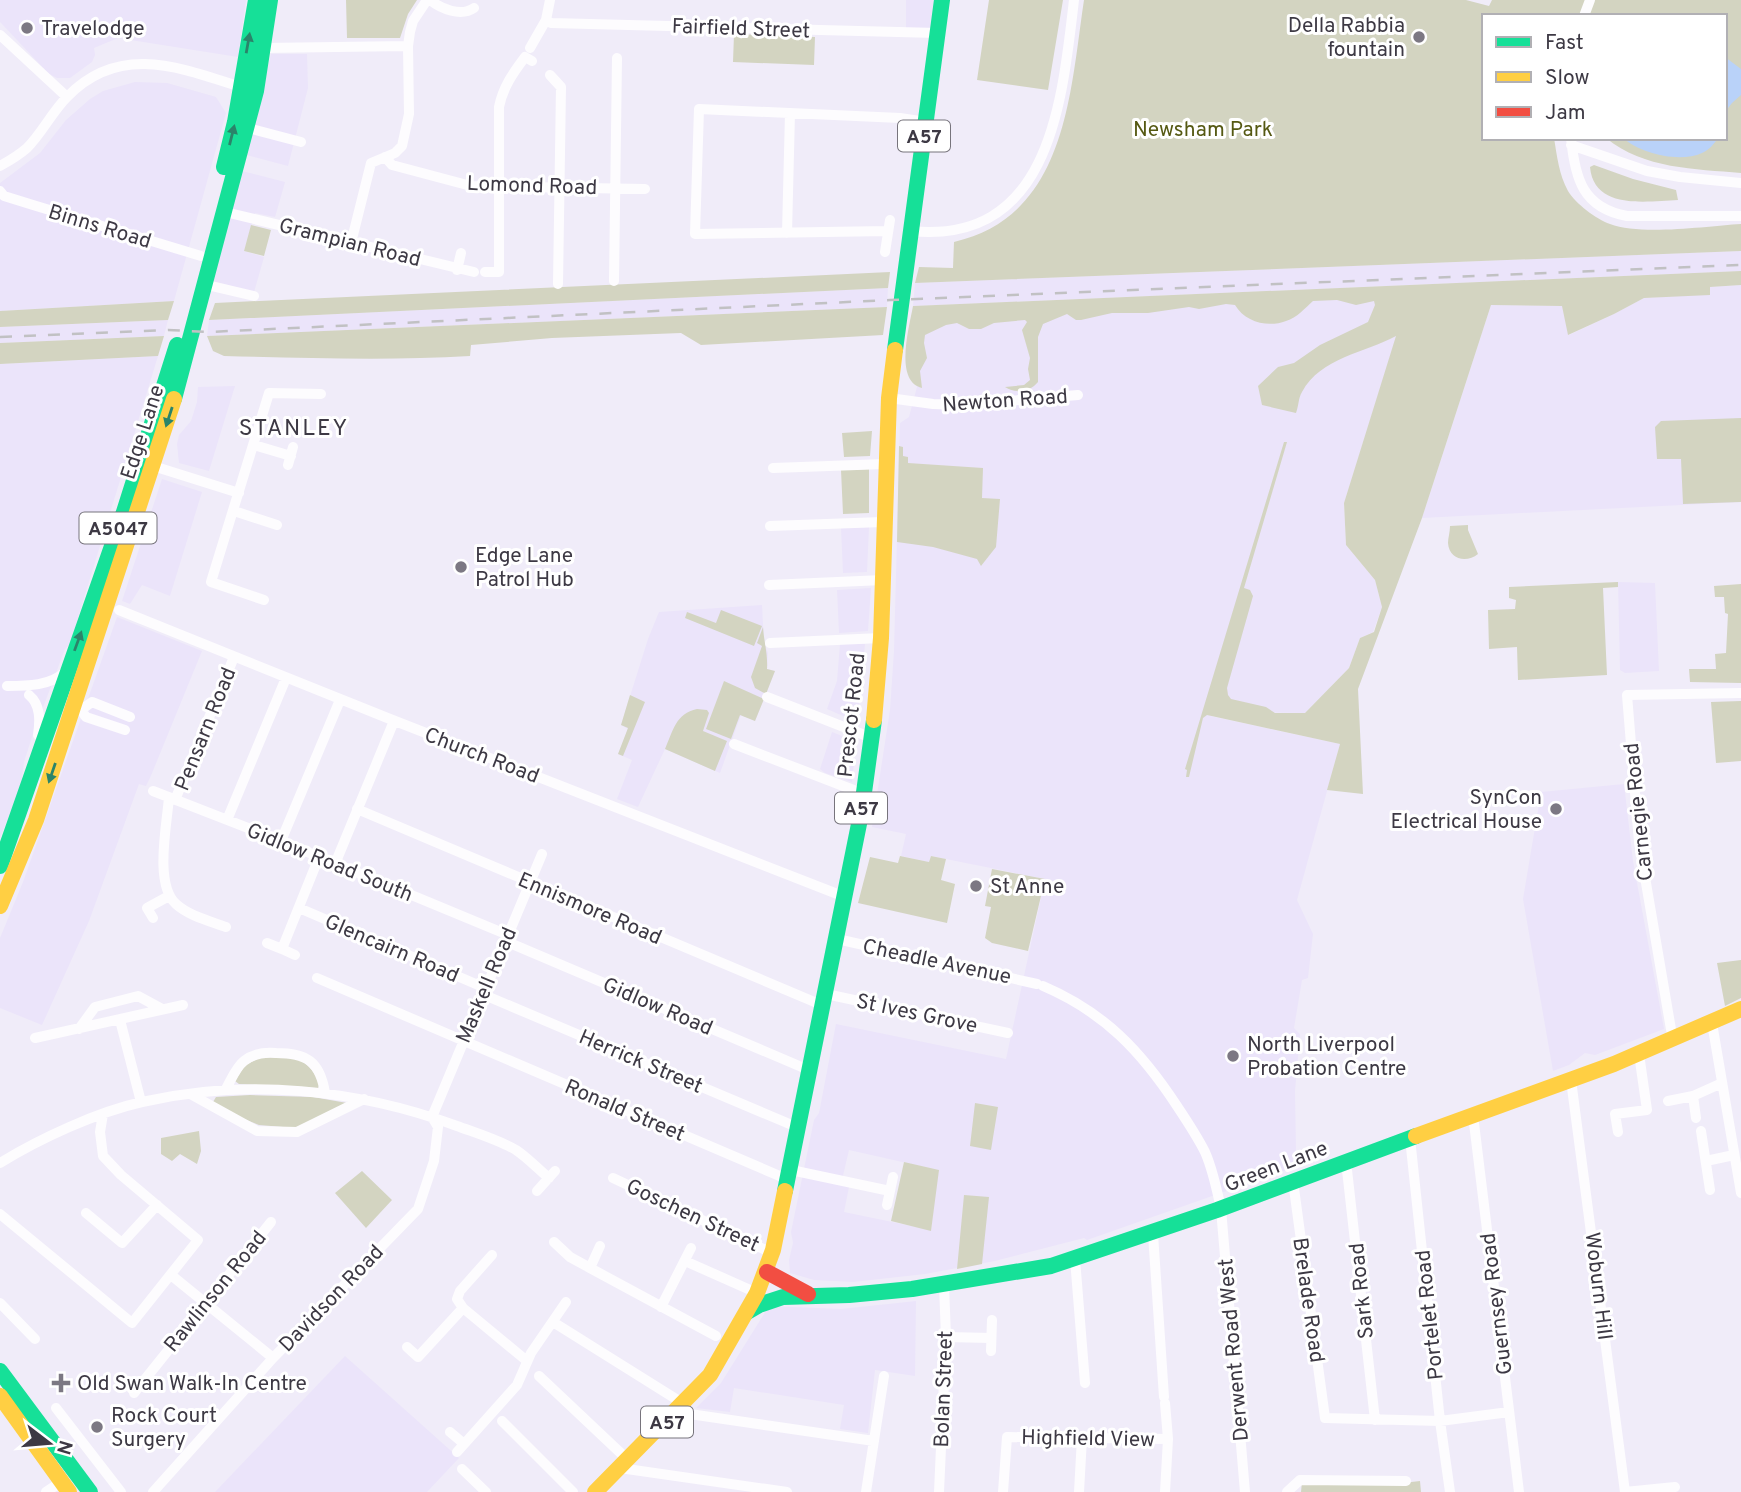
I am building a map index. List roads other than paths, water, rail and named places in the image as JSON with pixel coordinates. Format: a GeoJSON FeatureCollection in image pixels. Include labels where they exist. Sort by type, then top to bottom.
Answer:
{"type":"FeatureCollection","features":[{"type":"Feature","properties":{"kind":"main road","name":"Edge Lane"},"geometry":{"type":"LineString","coordinates":[[0,866],[182,350],[225,212],[248,128],[256,0]]}},
{"type":"Feature","properties":{"kind":"main road","name":"Edge Lane"},"geometry":{"type":"LineString","coordinates":[[200,293],[201,256],[235,122],[264,48],[270,0]]}},
{"type":"Feature","properties":{"kind":"main road","name":"Prescot Road"},"geometry":{"type":"LineString","coordinates":[[595,1492],[710,1375],[747,1312],[772,1253],[837,939],[872,738],[881,639],[885,464],[890,398],[942,0]]}},
{"type":"Feature","properties":{"kind":"main road","name":"Edge Lane"},"geometry":{"type":"LineString","coordinates":[[0,903],[36,820],[78,709],[153,466],[182,350]]}},
{"type":"Feature","properties":{"kind":"main road"},"geometry":{"type":"LineString","coordinates":[[56,705],[78,709]]}},
{"type":"Feature","properties":{"kind":"main road","name":"Green Lane"},"geometry":{"type":"LineString","coordinates":[[761,1283],[790,1296],[847,1296],[944,1285],[1042,1268],[1153,1234],[1571,1080],[1673,1041],[1741,1009]]}},
{"type":"Feature","properties":{"kind":"main road","name":"Green Lane"},"geometry":{"type":"LineString","coordinates":[[761,1283],[808,1294]]}},
{"type":"Feature","properties":{"kind":"main road"},"geometry":{"type":"LineString","coordinates":[[747,1312],[764,1302],[790,1296]]}},
{"type":"Feature","properties":{"kind":"main road"},"geometry":{"type":"LineString","coordinates":[[0,1371],[90,1492]]}},
{"type":"Feature","properties":{"kind":"main road"},"geometry":{"type":"LineString","coordinates":[[0,1396],[65,1487]]}},
{"type":"Feature","properties":{"kind":"street"},"geometry":{"type":"LineString","coordinates":[[351,243],[371,163],[395,153],[402,146],[409,114],[408,46],[414,21],[429,0],[437,6],[460,13],[474,8]]}},
{"type":"Feature","properties":{"kind":"street"},"geometry":{"type":"LineString","coordinates":[[530,48],[546,20],[550,0]]}},
{"type":"Feature","properties":{"kind":"street"},"geometry":{"type":"LineString","coordinates":[[911,232],[956,231],[992,218],[1015,200],[1033,173],[1050,135],[1059,102],[1074,0]]}},
{"type":"Feature","properties":{"kind":"street","name":"Fairfield Street"},"geometry":{"type":"LineString","coordinates":[[546,20],[551,23],[937,33]]}},
{"type":"Feature","properties":{"kind":"street"},"geometry":{"type":"LineString","coordinates":[[0,35],[67,97]]}},
{"type":"Feature","properties":{"kind":"street"},"geometry":{"type":"LineString","coordinates":[[264,48],[408,46]]}},
{"type":"Feature","properties":{"kind":"street"},"geometry":{"type":"LineString","coordinates":[[498,284],[499,107],[502,94],[524,57],[531,61]]}},
{"type":"Feature","properties":{"kind":"street"},"geometry":{"type":"LineString","coordinates":[[614,281],[617,58]]}},
{"type":"Feature","properties":{"kind":"street"},"geometry":{"type":"LineString","coordinates":[[0,166],[26,148],[67,97],[104,69],[128,64],[174,67],[249,89]]}},
{"type":"Feature","properties":{"kind":"street"},"geometry":{"type":"LineString","coordinates":[[550,75],[561,87],[558,284]]}},
{"type":"Feature","properties":{"kind":"street"},"geometry":{"type":"LineString","coordinates":[[885,252],[889,225],[787,233],[695,234],[699,109],[926,121]]}},
{"type":"Feature","properties":{"kind":"street"},"geometry":{"type":"LineString","coordinates":[[787,233],[790,113]]}},
{"type":"Feature","properties":{"kind":"street"},"geometry":{"type":"LineString","coordinates":[[248,128],[301,142]]}},
{"type":"Feature","properties":{"kind":"street"},"geometry":{"type":"LineString","coordinates":[[1741,183],[1647,171],[1571,142],[1574,168],[1587,196],[1613,213],[1628,216],[1741,216]]}},
{"type":"Feature","properties":{"kind":"street","name":"Lomond Road"},"geometry":{"type":"LineString","coordinates":[[385,157],[392,165],[471,186],[645,189]]}},
{"type":"Feature","properties":{"kind":"street","name":"Binns Road"},"geometry":{"type":"LineString","coordinates":[[0,191],[5,196],[201,256]]}},
{"type":"Feature","properties":{"kind":"street","name":"Grampian Road"},"geometry":{"type":"LineString","coordinates":[[225,212],[457,270],[499,272]]}},
{"type":"Feature","properties":{"kind":"street"},"geometry":{"type":"LineString","coordinates":[[457,270],[461,253]]}},
{"type":"Feature","properties":{"kind":"street"},"geometry":{"type":"LineString","coordinates":[[200,293],[254,296]]}},
{"type":"Feature","properties":{"kind":"street"},"geometry":{"type":"LineString","coordinates":[[264,600],[211,582],[269,393],[321,394]]}},
{"type":"Feature","properties":{"kind":"street","name":"Newton Road"},"geometry":{"type":"LineString","coordinates":[[890,398],[962,405],[1078,395]]}},
{"type":"Feature","properties":{"kind":"street"},"geometry":{"type":"LineString","coordinates":[[254,445],[291,456]]}},
{"type":"Feature","properties":{"kind":"street"},"geometry":{"type":"LineString","coordinates":[[773,468],[885,464]]}},
{"type":"Feature","properties":{"kind":"street"},"geometry":{"type":"LineString","coordinates":[[153,466],[239,494]]}},
{"type":"Feature","properties":{"kind":"street"},"geometry":{"type":"LineString","coordinates":[[234,511],[277,525]]}},
{"type":"Feature","properties":{"kind":"street"},"geometry":{"type":"LineString","coordinates":[[770,526],[883,522]]}},
{"type":"Feature","properties":{"kind":"street"},"geometry":{"type":"LineString","coordinates":[[769,584],[883,580]]}},
{"type":"Feature","properties":{"kind":"street","name":"Church Road"},"geometry":{"type":"LineString","coordinates":[[120,610],[340,700],[845,897]]}},
{"type":"Feature","properties":{"kind":"street"},"geometry":{"type":"LineString","coordinates":[[770,643],[881,639]]}},
{"type":"Feature","properties":{"kind":"street","name":"Pensarn Road"},"geometry":{"type":"LineString","coordinates":[[169,896],[163,878],[172,799],[234,657]]}},
{"type":"Feature","properties":{"kind":"street"},"geometry":{"type":"LineString","coordinates":[[3,684],[45,683],[60,677],[68,669]]}},
{"type":"Feature","properties":{"kind":"street"},"geometry":{"type":"LineString","coordinates":[[227,820],[286,678]]}},
{"type":"Feature","properties":{"kind":"street"},"geometry":{"type":"LineString","coordinates":[[3,684],[56,705]]}},
{"type":"Feature","properties":{"kind":"street","name":"Carnegie Road"},"geometry":{"type":"LineString","coordinates":[[1673,1041],[1639,842],[1627,695],[1741,693]]}},
{"type":"Feature","properties":{"kind":"street"},"geometry":{"type":"LineString","coordinates":[[29,695],[35,701],[40,724],[30,760],[32,779]]}},
{"type":"Feature","properties":{"kind":"street"},"geometry":{"type":"LineString","coordinates":[[767,697],[872,738]]}},
{"type":"Feature","properties":{"kind":"street"},"geometry":{"type":"LineString","coordinates":[[281,841],[340,700]]}},
{"type":"Feature","properties":{"kind":"street"},"geometry":{"type":"LineString","coordinates":[[125,730],[86,716],[78,709],[92,702],[130,718]]}},
{"type":"Feature","properties":{"kind":"street"},"geometry":{"type":"LineString","coordinates":[[335,864],[394,721]]}},
{"type":"Feature","properties":{"kind":"street"},"geometry":{"type":"LineString","coordinates":[[734,744],[864,794]]}},
{"type":"Feature","properties":{"kind":"street","name":"Gidlow Road South"},"geometry":{"type":"LineString","coordinates":[[153,791],[281,841],[506,938]]}},
{"type":"Feature","properties":{"kind":"street","name":"Ennismore Road"},"geometry":{"type":"LineString","coordinates":[[358,809],[530,882],[825,1000]]}},
{"type":"Feature","properties":{"kind":"street","name":"Maskell Road"},"geometry":{"type":"LineString","coordinates":[[432,1117],[542,854]]}},
{"type":"Feature","properties":{"kind":"street"},"geometry":{"type":"LineString","coordinates":[[282,949],[319,857]]}},
{"type":"Feature","properties":{"kind":"street"},"geometry":{"type":"LineString","coordinates":[[147,909],[169,896],[188,912],[226,927]]}},
{"type":"Feature","properties":{"kind":"street","name":"Glencairn Road"},"geometry":{"type":"LineString","coordinates":[[299,908],[484,991]]}},
{"type":"Feature","properties":{"kind":"street","name":"Gidlow Road"},"geometry":{"type":"LineString","coordinates":[[506,938],[811,1071]]}},
{"type":"Feature","properties":{"kind":"street","name":"Cheadle Avenue"},"geometry":{"type":"LineString","coordinates":[[837,939],[1040,985],[1082,1005],[1098,1016],[1127,1040],[1164,1087],[1205,1153],[1221,1209]]}},
{"type":"Feature","properties":{"kind":"street"},"geometry":{"type":"LineString","coordinates":[[267,943],[295,954]]}},
{"type":"Feature","properties":{"kind":"street","name":"Ronald Street"},"geometry":{"type":"LineString","coordinates":[[317,978],[462,1041],[790,1175],[890,1191]]}},
{"type":"Feature","properties":{"kind":"street","name":"Herrick Street"},"geometry":{"type":"LineString","coordinates":[[484,991],[799,1128]]}},
{"type":"Feature","properties":{"kind":"street"},"geometry":{"type":"LineString","coordinates":[[79,1029],[95,1007],[138,996],[162,1009]]}},
{"type":"Feature","properties":{"kind":"street","name":"St Ives Grove"},"geometry":{"type":"LineString","coordinates":[[825,1000],[1008,1033]]}},
{"type":"Feature","properties":{"kind":"street"},"geometry":{"type":"LineString","coordinates":[[35,1038],[183,1005]]}},
{"type":"Feature","properties":{"kind":"street"},"geometry":{"type":"LineString","coordinates":[[120,1020],[141,1102]]}},
{"type":"Feature","properties":{"kind":"street"},"geometry":{"type":"LineString","coordinates":[[1712,1023],[1741,1193]]}},
{"type":"Feature","properties":{"kind":"street"},"geometry":{"type":"LineString","coordinates":[[226,1089],[243,1062],[264,1052],[297,1053],[314,1065],[323,1078],[325,1093]]}},
{"type":"Feature","properties":{"kind":"street"},"geometry":{"type":"LineString","coordinates":[[1618,1132],[1615,1114],[1647,1110],[1639,1054]]}},
{"type":"Feature","properties":{"kind":"street","name":"Woburn Hill"},"geometry":{"type":"LineString","coordinates":[[1571,1080],[1625,1492]]}},
{"type":"Feature","properties":{"kind":"street"},"geometry":{"type":"LineString","coordinates":[[1668,1101],[1693,1096],[1722,1083]]}},
{"type":"Feature","properties":{"kind":"street"},"geometry":{"type":"LineString","coordinates":[[0,1163],[22,1150],[103,1114],[141,1102],[226,1089],[325,1093],[365,1099],[432,1117],[516,1150],[552,1174],[537,1191]]}},
{"type":"Feature","properties":{"kind":"street"},"geometry":{"type":"LineString","coordinates":[[191,1094],[257,1131],[297,1132],[365,1099]]}},
{"type":"Feature","properties":{"kind":"street"},"geometry":{"type":"LineString","coordinates":[[1693,1096],[1696,1118]]}},
{"type":"Feature","properties":{"kind":"street"},"geometry":{"type":"LineString","coordinates":[[0,1214],[132,1323],[198,1240],[103,1156],[100,1132],[103,1114]]}},
{"type":"Feature","properties":{"kind":"street"},"geometry":{"type":"LineString","coordinates":[[1727,1116],[1741,1114]]}},
{"type":"Feature","properties":{"kind":"street","name":"Guernsey Road"},"geometry":{"type":"LineString","coordinates":[[1473,1115],[1519,1492]]}},
{"type":"Feature","properties":{"kind":"street","name":"Davidson Road"},"geometry":{"type":"LineString","coordinates":[[153,1492],[273,1358],[418,1209],[434,1161],[438,1127],[432,1117]]}},
{"type":"Feature","properties":{"kind":"street"},"geometry":{"type":"LineString","coordinates":[[1701,1131],[1710,1190]]}},
{"type":"Feature","properties":{"kind":"street","name":"Portelet Road"},"geometry":{"type":"LineString","coordinates":[[1410,1138],[1450,1492]]}},
{"type":"Feature","properties":{"kind":"street"},"geometry":{"type":"LineString","coordinates":[[1706,1161],[1734,1154]]}},
{"type":"Feature","properties":{"kind":"street","name":"Sark Road"},"geometry":{"type":"LineString","coordinates":[[1346,1161],[1376,1420]]}},
{"type":"Feature","properties":{"kind":"street"},"geometry":{"type":"LineString","coordinates":[[887,1205],[893,1177]]}},
{"type":"Feature","properties":{"kind":"street","name":"Goschen Street"},"geometry":{"type":"LineString","coordinates":[[613,1178],[772,1253]]}},
{"type":"Feature","properties":{"kind":"street","name":"Brelade Road"},"geometry":{"type":"LineString","coordinates":[[1293,1181],[1325,1418],[1376,1420]]}},
{"type":"Feature","properties":{"kind":"street"},"geometry":{"type":"LineString","coordinates":[[86,1213],[122,1243],[157,1205]]}},
{"type":"Feature","properties":{"kind":"street","name":"Derwent Road West"},"geometry":{"type":"LineString","coordinates":[[1221,1209],[1245,1492]]}},
{"type":"Feature","properties":{"kind":"street","name":"Rawlinson Road"},"geometry":{"type":"LineString","coordinates":[[134,1393],[271,1222]]}},
{"type":"Feature","properties":{"kind":"street"},"geometry":{"type":"LineString","coordinates":[[1153,1234],[1168,1439],[1165,1492]]}},
{"type":"Feature","properties":{"kind":"street"},"geometry":{"type":"LineString","coordinates":[[554,1242],[570,1257],[716,1336]]}},
{"type":"Feature","properties":{"kind":"street"},"geometry":{"type":"LineString","coordinates":[[590,1268],[600,1246]]}},
{"type":"Feature","properties":{"kind":"street"},"geometry":{"type":"LineString","coordinates":[[661,1307],[691,1248]]}},
{"type":"Feature","properties":{"kind":"street"},"geometry":{"type":"LineString","coordinates":[[496,1270],[489,1258],[460,1291],[457,1299],[463,1308],[527,1361]]}},
{"type":"Feature","properties":{"kind":"street"},"geometry":{"type":"LineString","coordinates":[[1074,1259],[1085,1383]]}},
{"type":"Feature","properties":{"kind":"street"},"geometry":{"type":"LineString","coordinates":[[685,1261],[761,1283]]}},
{"type":"Feature","properties":{"kind":"street"},"geometry":{"type":"LineString","coordinates":[[171,1275],[273,1358]]}},
{"type":"Feature","properties":{"kind":"street","name":"Bolan Street"},"geometry":{"type":"LineString","coordinates":[[939,1492],[946,1337],[944,1285]]}},
{"type":"Feature","properties":{"kind":"street"},"geometry":{"type":"LineString","coordinates":[[450,1432],[460,1448],[517,1385],[524,1374],[527,1361],[566,1302]]}},
{"type":"Feature","properties":{"kind":"street"},"geometry":{"type":"LineString","coordinates":[[407,1347],[418,1357],[463,1308]]}},
{"type":"Feature","properties":{"kind":"street"},"geometry":{"type":"LineString","coordinates":[[2,1309],[35,1339]]}},
{"type":"Feature","properties":{"kind":"street"},"geometry":{"type":"LineString","coordinates":[[991,1351],[992,1320]]}},
{"type":"Feature","properties":{"kind":"street"},"geometry":{"type":"LineString","coordinates":[[553,1322],[680,1408],[874,1441]]}},
{"type":"Feature","properties":{"kind":"street"},"geometry":{"type":"LineString","coordinates":[[946,1337],[991,1338]]}},
{"type":"Feature","properties":{"kind":"street"},"geometry":{"type":"LineString","coordinates":[[539,1376],[624,1464],[787,1492]]}},
{"type":"Feature","properties":{"kind":"street"},"geometry":{"type":"LineString","coordinates":[[866,1492],[884,1376]]}},
{"type":"Feature","properties":{"kind":"street"},"geometry":{"type":"LineString","coordinates":[[56,1408],[121,1492]]}},
{"type":"Feature","properties":{"kind":"street"},"geometry":{"type":"LineString","coordinates":[[1376,1420],[1440,1422],[1509,1412]]}},
{"type":"Feature","properties":{"kind":"street"},"geometry":{"type":"LineString","coordinates":[[502,1422],[573,1492]]}},
{"type":"Feature","properties":{"kind":"street","name":"Highfield View"},"geometry":{"type":"LineString","coordinates":[[1003,1492],[1007,1437],[1168,1439]]}},
{"type":"Feature","properties":{"kind":"street"},"geometry":{"type":"LineString","coordinates":[[1079,1492],[1082,1438]]}},
{"type":"Feature","properties":{"kind":"street"},"geometry":{"type":"LineString","coordinates":[[462,1469],[486,1492]]}},
{"type":"Feature","properties":{"kind":"street"},"geometry":{"type":"LineString","coordinates":[[1287,1492],[1300,1480],[1406,1481]]}},
{"type":"Feature","properties":{"kind":"street"},"geometry":{"type":"LineString","coordinates":[[46,1492],[65,1487]]}},
{"type":"Feature","properties":{"kind":"street"},"geometry":{"type":"LineString","coordinates":[[1625,1492],[1675,1487]]}},
{"type":"Feature","properties":{"kind":"water"},"geometry":{"type":"Polygon","coordinates":[[[1727,58],[1741,69],[1741,95],[1727,109],[1727,58]]]}},
{"type":"Feature","properties":{"kind":"water"},"geometry":{"type":"Polygon","coordinates":[[[1626,140],[1716,140],[1705,152],[1683,157],[1661,155],[1626,140]]]}},
{"type":"Feature","properties":{"kind":"railway"},"geometry":{"type":"LineString","coordinates":[[0,337],[168,330],[209,332],[890,300],[1741,265]]}},
{"type":"Feature","properties":{"kind":"place","name":"Travelodge"},"geometry":{"type":"Point","coordinates":[27,28]}},
{"type":"Feature","properties":{"kind":"place","name":"Della Rabbia fountain"},"geometry":{"type":"Point","coordinates":[1419,37]}},
{"type":"Feature","properties":{"kind":"place","name":"Edge Lane Patrol Hub"},"geometry":{"type":"Point","coordinates":[461,567]}},
{"type":"Feature","properties":{"kind":"place","name":"SynCon Electrical House"},"geometry":{"type":"Point","coordinates":[1556,809]}},
{"type":"Feature","properties":{"kind":"place","name":"St Anne"},"geometry":{"type":"Point","coordinates":[976,886]}},
{"type":"Feature","properties":{"kind":"place","name":"North Liverpool Probation Centre"},"geometry":{"type":"Point","coordinates":[1233,1056]}},
{"type":"Feature","properties":{"kind":"place","name":"Old Swan Walk-In Centre"},"geometry":{"type":"Point","coordinates":[61,1383]}},
{"type":"Feature","properties":{"kind":"place","name":"Rock Court Surgery"},"geometry":{"type":"Point","coordinates":[97,1427]}},
{"type":"Feature","properties":{"kind":"district","name":"STANLEY"},"geometry":{"type":"Point","coordinates":[294,427]}},
{"type":"Feature","properties":{"kind":"park label","name":"Newsham Park"},"geometry":{"type":"Point","coordinates":[1203,129]}}]}
